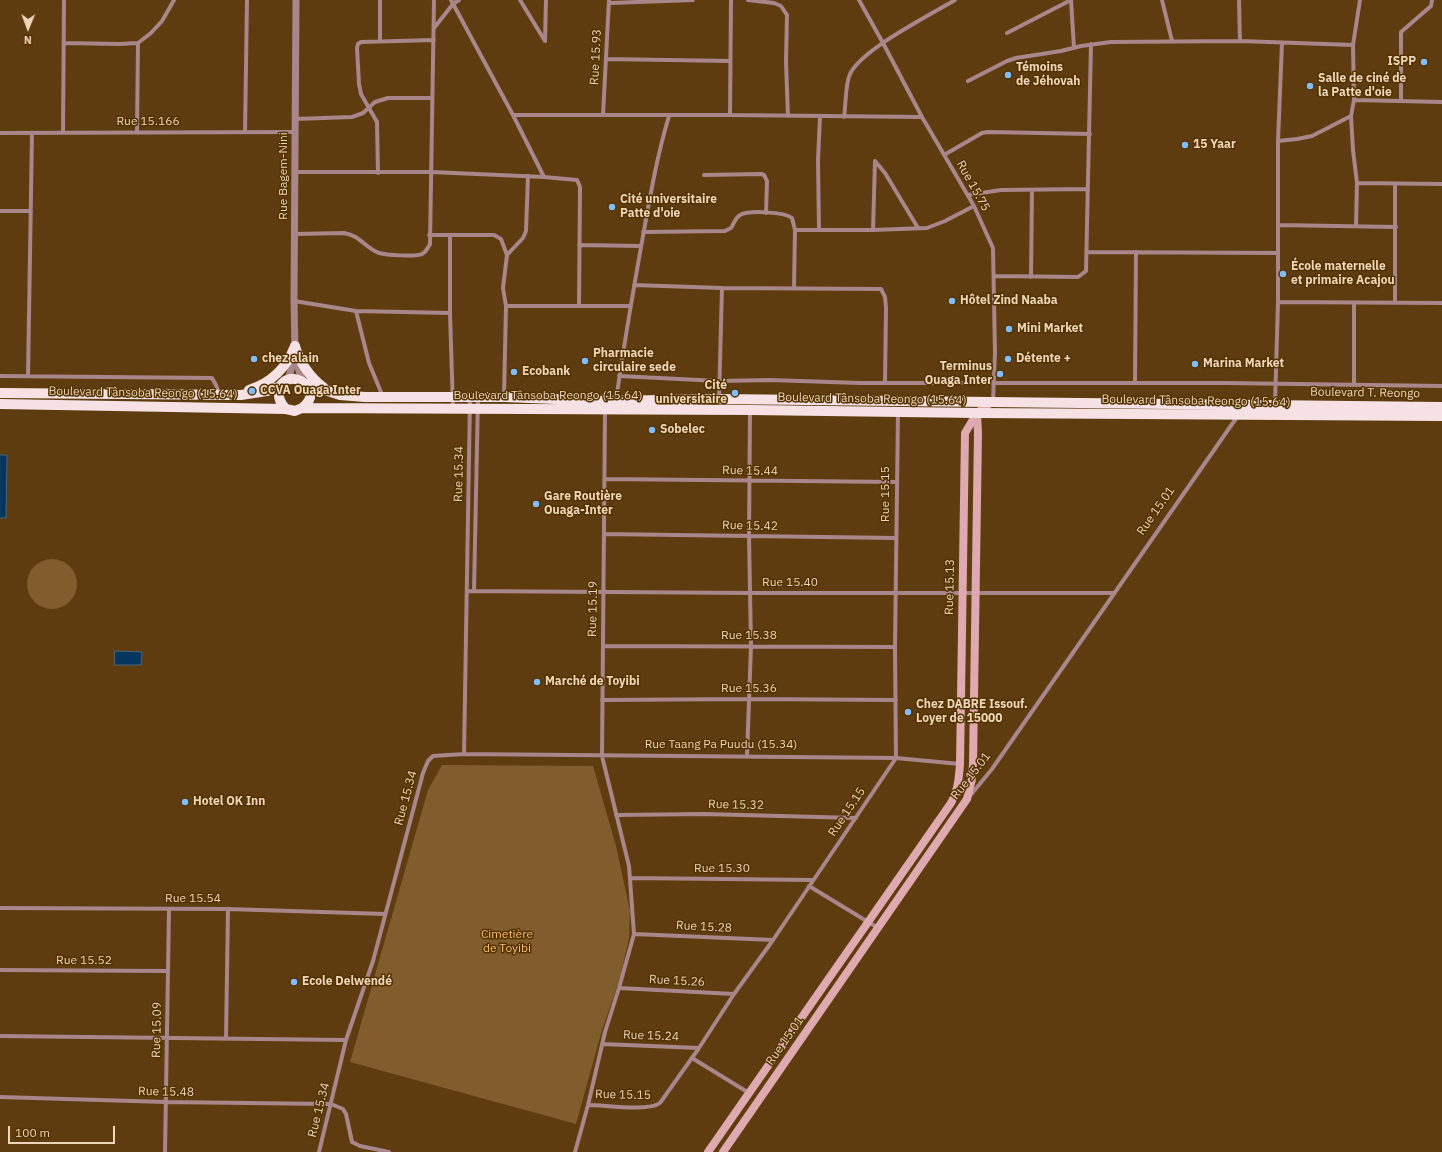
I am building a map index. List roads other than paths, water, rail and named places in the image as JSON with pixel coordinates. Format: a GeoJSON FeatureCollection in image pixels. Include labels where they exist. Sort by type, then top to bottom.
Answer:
{"type":"FeatureCollection","features":[{"type":"Feature","properties":{"kind":"highway"},"geometry":{"type":"LineString","coordinates":[[295,350],[307,372],[331,393]]}},
{"type":"Feature","properties":{"kind":"highway"},"geometry":{"type":"LineString","coordinates":[[230,395],[252,389],[272,379],[288,362],[295,350]]}},
{"type":"Feature","properties":{"kind":"highway"},"geometry":{"type":"LineString","coordinates":[[0,393],[252,394],[267,391],[296,379],[305,383],[310,391],[310,399],[306,406],[302,408]]}},
{"type":"Feature","properties":{"kind":"highway"},"geometry":{"type":"LineString","coordinates":[[284,383],[278,394],[280,402],[286,408]]}},
{"type":"Feature","properties":{"kind":"highway","name":"Boulevard T. Reongo"},"geometry":{"type":"LineString","coordinates":[[305,383],[331,393],[349,396],[454,398],[504,397],[611,405],[719,399],[1442,407]]}},
{"type":"Feature","properties":{"kind":"highway","name":"Boulevard Tânsoba Reongo (15.64)"},"geometry":{"type":"LineString","coordinates":[[0,404],[286,408],[295,411],[302,408],[474,408],[611,405],[750,410],[898,412],[1442,416]]}},
{"type":"Feature","properties":{"kind":"main road","name":"Rue 15.13"},"geometry":{"type":"LineString","coordinates":[[960,764],[965,433],[977,413],[993,401]]}},
{"type":"Feature","properties":{"kind":"main road","name":"Rue 15.13"},"geometry":{"type":"LineString","coordinates":[[967,798],[972,779],[973,764],[978,433],[977,413]]}},
{"type":"Feature","properties":{"kind":"main road","name":"Rue 15.01"},"geometry":{"type":"LineString","coordinates":[[708,1152],[951,803],[958,782],[960,764]]}},
{"type":"Feature","properties":{"kind":"main road","name":"Rue 15.01"},"geometry":{"type":"LineString","coordinates":[[723,1152],[967,798]]}},
{"type":"Feature","properties":{"kind":"street"},"geometry":{"type":"LineString","coordinates":[[63,133],[64,0]]}},
{"type":"Feature","properties":{"kind":"street"},"geometry":{"type":"LineString","coordinates":[[64,43],[138,43],[151,33],[162,21],[174,0]]}},
{"type":"Feature","properties":{"kind":"street"},"geometry":{"type":"LineString","coordinates":[[245,132],[246,0]]}},
{"type":"Feature","properties":{"kind":"street","name":"Rue Bagem-Nini"},"geometry":{"type":"LineString","coordinates":[[295,350],[296,0]]}},
{"type":"Feature","properties":{"kind":"street"},"geometry":{"type":"LineString","coordinates":[[380,0],[380,41]]}},
{"type":"Feature","properties":{"kind":"street"},"geometry":{"type":"LineString","coordinates":[[295,234],[344,233],[354,235],[379,253],[412,255],[422,254],[428,249],[430,244],[434,0]]}},
{"type":"Feature","properties":{"kind":"street"},"geometry":{"type":"LineString","coordinates":[[434,28],[452,2],[459,0]]}},
{"type":"Feature","properties":{"kind":"street"},"geometry":{"type":"LineString","coordinates":[[520,0],[545,41],[546,0]]}},
{"type":"Feature","properties":{"kind":"street"},"geometry":{"type":"LineString","coordinates":[[610,2],[693,0]]}},
{"type":"Feature","properties":{"kind":"street"},"geometry":{"type":"LineString","coordinates":[[730,0],[730,115]]}},
{"type":"Feature","properties":{"kind":"street"},"geometry":{"type":"LineString","coordinates":[[748,0],[774,3],[781,6],[787,15],[786,62],[788,116]]}},
{"type":"Feature","properties":{"kind":"street","name":"Rue 15.75"},"geometry":{"type":"LineString","coordinates":[[859,0],[922,117],[974,206],[994,248],[993,401]]}},
{"type":"Feature","properties":{"kind":"street"},"geometry":{"type":"LineString","coordinates":[[844,117],[847,82],[850,74],[860,61],[883,43],[955,0]]}},
{"type":"Feature","properties":{"kind":"street"},"geometry":{"type":"LineString","coordinates":[[1007,33],[1071,0],[1074,48]]}},
{"type":"Feature","properties":{"kind":"street"},"geometry":{"type":"LineString","coordinates":[[1162,0],[1172,41]]}},
{"type":"Feature","properties":{"kind":"street"},"geometry":{"type":"LineString","coordinates":[[1239,0],[1240,41]]}},
{"type":"Feature","properties":{"kind":"street"},"geometry":{"type":"LineString","coordinates":[[1356,226],[1357,184],[1351,116],[1354,100],[1353,45],[1360,0]]}},
{"type":"Feature","properties":{"kind":"street"},"geometry":{"type":"LineString","coordinates":[[1401,102],[1401,32],[1431,6],[1432,0]]}},
{"type":"Feature","properties":{"kind":"street"},"geometry":{"type":"LineString","coordinates":[[452,2],[544,176]]}},
{"type":"Feature","properties":{"kind":"street","name":"Rue 15.93"},"geometry":{"type":"LineString","coordinates":[[603,114],[610,2]]}},
{"type":"Feature","properties":{"kind":"street"},"geometry":{"type":"LineString","coordinates":[[378,173],[377,122],[361,94],[358,84],[358,44],[361,42],[380,41],[434,40]]}},
{"type":"Feature","properties":{"kind":"street"},"geometry":{"type":"LineString","coordinates":[[968,80],[1007,61],[1091,44],[1128,41],[1240,41],[1353,45]]}},
{"type":"Feature","properties":{"kind":"street"},"geometry":{"type":"LineString","coordinates":[[137,132],[138,43]]}},
{"type":"Feature","properties":{"kind":"street"},"geometry":{"type":"LineString","coordinates":[[1275,404],[1278,302],[1278,141],[1282,43]]}},
{"type":"Feature","properties":{"kind":"street"},"geometry":{"type":"LineString","coordinates":[[994,276],[1071,277],[1081,275],[1086,271],[1091,44]]}},
{"type":"Feature","properties":{"kind":"street"},"geometry":{"type":"LineString","coordinates":[[606,60],[730,61]]}},
{"type":"Feature","properties":{"kind":"street"},"geometry":{"type":"LineString","coordinates":[[295,119],[352,117],[363,113],[375,102],[388,98],[432,98]]}},
{"type":"Feature","properties":{"kind":"street"},"geometry":{"type":"LineString","coordinates":[[1354,100],[1442,102]]}},
{"type":"Feature","properties":{"kind":"street"},"geometry":{"type":"LineString","coordinates":[[513,115],[603,114],[669,116],[730,115],[922,117]]}},
{"type":"Feature","properties":{"kind":"street","name":"Rue 15.19"},"geometry":{"type":"LineString","coordinates":[[575,1152],[588,1105],[602,1044],[634,934],[630,878],[602,756],[605,479],[611,405],[619,376],[630,306],[642,246],[643,232],[658,156],[669,116]]}},
{"type":"Feature","properties":{"kind":"street"},"geometry":{"type":"LineString","coordinates":[[1278,141],[1312,136],[1351,116]]}},
{"type":"Feature","properties":{"kind":"street"},"geometry":{"type":"LineString","coordinates":[[819,230],[818,160],[820,117]]}},
{"type":"Feature","properties":{"kind":"street","name":"Rue 15.166"},"geometry":{"type":"LineString","coordinates":[[0,132],[295,132]]}},
{"type":"Feature","properties":{"kind":"street"},"geometry":{"type":"LineString","coordinates":[[944,155],[982,133],[988,132],[1090,134]]}},
{"type":"Feature","properties":{"kind":"street"},"geometry":{"type":"LineString","coordinates":[[28,376],[32,133]]}},
{"type":"Feature","properties":{"kind":"street"},"geometry":{"type":"LineString","coordinates":[[873,230],[875,161],[885,173],[918,228]]}},
{"type":"Feature","properties":{"kind":"street"},"geometry":{"type":"LineString","coordinates":[[295,172],[431,172],[544,176],[576,180],[579,184],[579,306]]}},
{"type":"Feature","properties":{"kind":"street"},"geometry":{"type":"LineString","coordinates":[[704,175],[764,175],[767,182],[766,213]]}},
{"type":"Feature","properties":{"kind":"street"},"geometry":{"type":"LineString","coordinates":[[507,255],[523,238],[526,231],[528,176]]}},
{"type":"Feature","properties":{"kind":"street"},"geometry":{"type":"LineString","coordinates":[[1357,184],[1442,184]]}},
{"type":"Feature","properties":{"kind":"street"},"geometry":{"type":"LineString","coordinates":[[1395,184],[1396,303]]}},
{"type":"Feature","properties":{"kind":"street"},"geometry":{"type":"LineString","coordinates":[[968,195],[1001,190],[1088,189]]}},
{"type":"Feature","properties":{"kind":"street"},"geometry":{"type":"LineString","coordinates":[[1031,277],[1032,190]]}},
{"type":"Feature","properties":{"kind":"street"},"geometry":{"type":"LineString","coordinates":[[795,230],[927,228],[945,221],[974,206]]}},
{"type":"Feature","properties":{"kind":"street"},"geometry":{"type":"LineString","coordinates":[[0,211],[31,211]]}},
{"type":"Feature","properties":{"kind":"street"},"geometry":{"type":"LineString","coordinates":[[643,232],[725,231],[731,228],[736,218],[740,215],[766,213],[788,215],[792,218],[795,230],[794,287]]}},
{"type":"Feature","properties":{"kind":"street"},"geometry":{"type":"LineString","coordinates":[[1278,225],[1396,227]]}},
{"type":"Feature","properties":{"kind":"street"},"geometry":{"type":"LineString","coordinates":[[429,235],[494,235],[501,239],[507,255],[503,288],[506,306],[504,397]]}},
{"type":"Feature","properties":{"kind":"street"},"geometry":{"type":"LineString","coordinates":[[450,235],[450,313],[454,408]]}},
{"type":"Feature","properties":{"kind":"street"},"geometry":{"type":"LineString","coordinates":[[579,245],[642,246]]}},
{"type":"Feature","properties":{"kind":"street"},"geometry":{"type":"LineString","coordinates":[[1087,252],[1278,253]]}},
{"type":"Feature","properties":{"kind":"street"},"geometry":{"type":"LineString","coordinates":[[1135,382],[1136,252]]}},
{"type":"Feature","properties":{"kind":"street"},"geometry":{"type":"LineString","coordinates":[[634,285],[722,288],[881,288],[885,297],[886,308],[885,382]]}},
{"type":"Feature","properties":{"kind":"street"},"geometry":{"type":"LineString","coordinates":[[719,399],[722,288]]}},
{"type":"Feature","properties":{"kind":"street"},"geometry":{"type":"LineString","coordinates":[[294,301],[356,311],[450,313]]}},
{"type":"Feature","properties":{"kind":"street"},"geometry":{"type":"LineString","coordinates":[[1278,302],[1442,303]]}},
{"type":"Feature","properties":{"kind":"street"},"geometry":{"type":"LineString","coordinates":[[1354,303],[1354,385]]}},
{"type":"Feature","properties":{"kind":"street"},"geometry":{"type":"LineString","coordinates":[[506,306],[630,306]]}},
{"type":"Feature","properties":{"kind":"street"},"geometry":{"type":"LineString","coordinates":[[356,311],[369,363],[384,397]]}},
{"type":"Feature","properties":{"kind":"street"},"geometry":{"type":"LineString","coordinates":[[295,350],[299,371],[305,383]]}},
{"type":"Feature","properties":{"kind":"street"},"geometry":{"type":"LineString","coordinates":[[284,383],[292,370],[295,350]]}},
{"type":"Feature","properties":{"kind":"street"},"geometry":{"type":"LineString","coordinates":[[0,376],[212,378],[220,395]]}},
{"type":"Feature","properties":{"kind":"street"},"geometry":{"type":"LineString","coordinates":[[619,376],[719,381],[770,380],[860,383],[1135,382],[1442,386]]}},
{"type":"Feature","properties":{"kind":"street"},"geometry":{"type":"LineString","coordinates":[[474,398],[474,591]]}},
{"type":"Feature","properties":{"kind":"street","name":"Rue 15.34"},"geometry":{"type":"LineString","coordinates":[[319,1152],[346,1040],[373,961],[423,773],[428,760],[433,756],[464,754],[467,591],[474,398]]}},
{"type":"Feature","properties":{"kind":"street"},"geometry":{"type":"LineString","coordinates":[[747,756],[750,646],[750,410]]}},
{"type":"Feature","properties":{"kind":"street","name":"Rue 15.15"},"geometry":{"type":"LineString","coordinates":[[588,1105],[646,1108],[656,1106],[663,1099],[896,758],[895,647],[898,412]]}},
{"type":"Feature","properties":{"kind":"street","name":"Rue 15.01"},"geometry":{"type":"LineString","coordinates":[[967,798],[992,769],[1238,415]]}},
{"type":"Feature","properties":{"kind":"street","name":"Rue 15.44"},"geometry":{"type":"LineString","coordinates":[[605,479],[896,482]]}},
{"type":"Feature","properties":{"kind":"street","name":"Rue 15.42"},"geometry":{"type":"LineString","coordinates":[[604,534],[896,538]]}},
{"type":"Feature","properties":{"kind":"street","name":"Rue 15.40"},"geometry":{"type":"LineString","coordinates":[[467,591],[1114,593]]}},
{"type":"Feature","properties":{"kind":"street","name":"Rue 15.38"},"geometry":{"type":"LineString","coordinates":[[603,646],[895,647]]}},
{"type":"Feature","properties":{"kind":"street","name":"Rue 15.36"},"geometry":{"type":"LineString","coordinates":[[602,700],[896,700]]}},
{"type":"Feature","properties":{"kind":"street","name":"Rue Taang Pa Puudu (15.34)"},"geometry":{"type":"LineString","coordinates":[[464,754],[896,758],[960,764]]}},
{"type":"Feature","properties":{"kind":"street","name":"Rue 15.32"},"geometry":{"type":"LineString","coordinates":[[616,815],[704,814],[856,818]]}},
{"type":"Feature","properties":{"kind":"street","name":"Rue 15.30"},"geometry":{"type":"LineString","coordinates":[[630,878],[813,880]]}},
{"type":"Feature","properties":{"kind":"street"},"geometry":{"type":"LineString","coordinates":[[809,886],[869,921],[878,928]]}},
{"type":"Feature","properties":{"kind":"street","name":"Rue 15.54"},"geometry":{"type":"LineString","coordinates":[[0,908],[228,909],[386,914]]}},
{"type":"Feature","properties":{"kind":"street","name":"Rue 15.09"},"geometry":{"type":"LineString","coordinates":[[165,1152],[169,909]]}},
{"type":"Feature","properties":{"kind":"street"},"geometry":{"type":"LineString","coordinates":[[226,1039],[228,909]]}},
{"type":"Feature","properties":{"kind":"street","name":"Rue 15.28"},"geometry":{"type":"LineString","coordinates":[[634,934],[773,940]]}},
{"type":"Feature","properties":{"kind":"street","name":"Rue 15.52"},"geometry":{"type":"LineString","coordinates":[[0,970],[168,971]]}},
{"type":"Feature","properties":{"kind":"street","name":"Rue 15.26"},"geometry":{"type":"LineString","coordinates":[[619,988],[734,994]]}},
{"type":"Feature","properties":{"kind":"street"},"geometry":{"type":"LineString","coordinates":[[0,1036],[346,1040]]}},
{"type":"Feature","properties":{"kind":"street","name":"Rue 15.24"},"geometry":{"type":"LineString","coordinates":[[602,1044],[699,1048]]}},
{"type":"Feature","properties":{"kind":"street"},"geometry":{"type":"LineString","coordinates":[[692,1058],[749,1093]]}},
{"type":"Feature","properties":{"kind":"street","name":"Rue 15.48"},"geometry":{"type":"LineString","coordinates":[[0,1097],[165,1102],[331,1104]]}},
{"type":"Feature","properties":{"kind":"street"},"geometry":{"type":"LineString","coordinates":[[331,1104],[343,1109],[346,1114],[351,1138],[355,1144],[389,1152]]}},
{"type":"Feature","properties":{"kind":"water"},"geometry":{"type":"Polygon","coordinates":[[[0,455],[7,455],[6,518],[0,518],[0,455]]]}},
{"type":"Feature","properties":{"kind":"water"},"geometry":{"type":"Polygon","coordinates":[[[115,651],[142,652],[141,665],[115,665],[115,651]]]}},
{"type":"Feature","properties":{"kind":"place","name":"ISPP"},"geometry":{"type":"Point","coordinates":[1424,62]}},
{"type":"Feature","properties":{"kind":"place","name":"Témoins de Jéhovah"},"geometry":{"type":"Point","coordinates":[1008,75]}},
{"type":"Feature","properties":{"kind":"place","name":"Salle de ciné de la Patte d'oie"},"geometry":{"type":"Point","coordinates":[1310,86]}},
{"type":"Feature","properties":{"kind":"place","name":"15 Yaar"},"geometry":{"type":"Point","coordinates":[1185,145]}},
{"type":"Feature","properties":{"kind":"place","name":"Cité universitaire Patte d'oie"},"geometry":{"type":"Point","coordinates":[612,207]}},
{"type":"Feature","properties":{"kind":"place","name":"École maternelle et primaire Acajou"},"geometry":{"type":"Point","coordinates":[1283,274]}},
{"type":"Feature","properties":{"kind":"place","name":"Hôtel Zind Naaba"},"geometry":{"type":"Point","coordinates":[952,301]}},
{"type":"Feature","properties":{"kind":"place","name":"Mini Market"},"geometry":{"type":"Point","coordinates":[1009,329]}},
{"type":"Feature","properties":{"kind":"place","name":"chez alain"},"geometry":{"type":"Point","coordinates":[254,359]}},
{"type":"Feature","properties":{"kind":"place","name":"Détente +"},"geometry":{"type":"Point","coordinates":[1008,359]}},
{"type":"Feature","properties":{"kind":"place","name":"Pharmacie circulaire sede"},"geometry":{"type":"Point","coordinates":[585,361]}},
{"type":"Feature","properties":{"kind":"place","name":"Marina Market"},"geometry":{"type":"Point","coordinates":[1195,364]}},
{"type":"Feature","properties":{"kind":"place","name":"Ecobank"},"geometry":{"type":"Point","coordinates":[514,372]}},
{"type":"Feature","properties":{"kind":"place","name":"Terminus Ouaga Inter"},"geometry":{"type":"Point","coordinates":[1000,374]}},
{"type":"Feature","properties":{"kind":"place","name":"CCVA Ouaga Inter"},"geometry":{"type":"Point","coordinates":[252,391]}},
{"type":"Feature","properties":{"kind":"place","name":"Cité universitaire"},"geometry":{"type":"Point","coordinates":[735,393]}},
{"type":"Feature","properties":{"kind":"place","name":"Sobelec"},"geometry":{"type":"Point","coordinates":[652,430]}},
{"type":"Feature","properties":{"kind":"place","name":"Gare Routière Ouaga-Inter"},"geometry":{"type":"Point","coordinates":[536,504]}},
{"type":"Feature","properties":{"kind":"place","name":"Marché de Toyibi"},"geometry":{"type":"Point","coordinates":[537,682]}},
{"type":"Feature","properties":{"kind":"place","name":"Chez DABRE Issouf. Loyer de 15000"},"geometry":{"type":"Point","coordinates":[908,712]}},
{"type":"Feature","properties":{"kind":"place","name":"Hotel OK Inn"},"geometry":{"type":"Point","coordinates":[185,802]}},
{"type":"Feature","properties":{"kind":"place","name":"Ecole Delwendé"},"geometry":{"type":"Point","coordinates":[294,982]}},
{"type":"Feature","properties":{"kind":"park label","name":"Cimetière de Toyibi"},"geometry":{"type":"Point","coordinates":[507,942]}}]}
